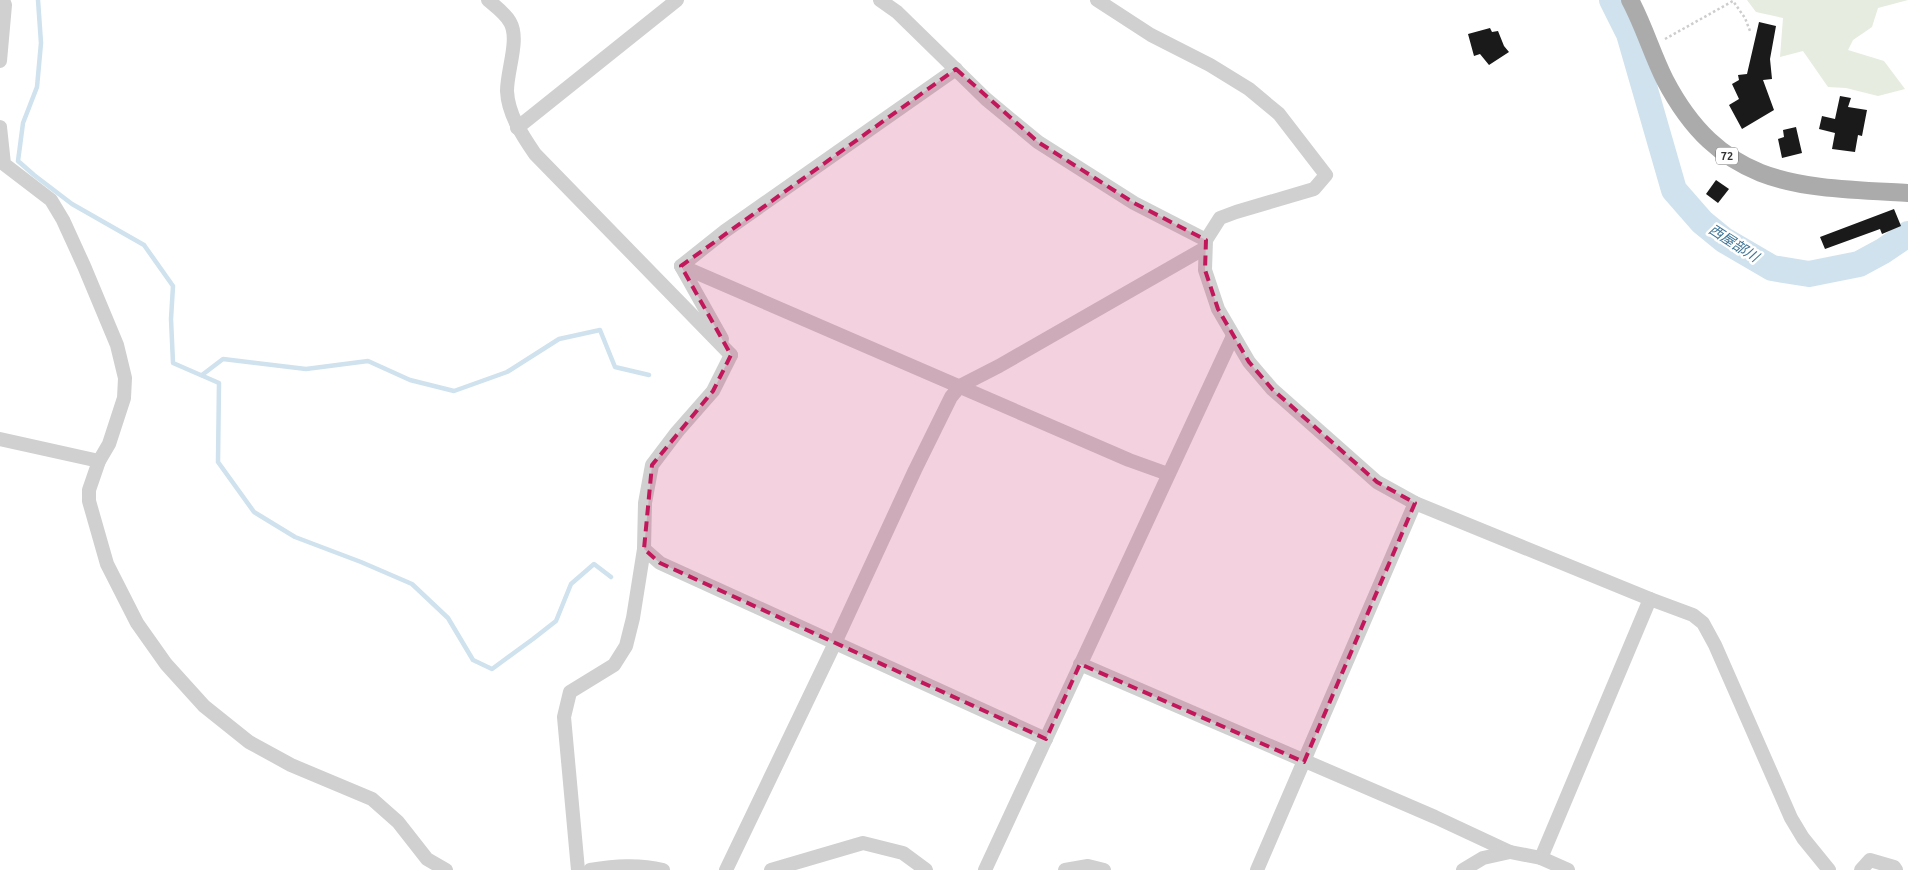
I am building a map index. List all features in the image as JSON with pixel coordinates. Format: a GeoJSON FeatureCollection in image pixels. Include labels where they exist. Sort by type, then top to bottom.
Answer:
{"type":"FeatureCollection","features":[{"type":"Feature","properties":{"kind":"main road","name":"72"},"geometry":{"type":"LineString","coordinates":[[1630,0],[1650,47],[1684,113],[1727,156],[1755,172],[1807,186],[1908,193]]}},
{"type":"Feature","properties":{"kind":"street"},"geometry":{"type":"LineString","coordinates":[[0,61],[5,5],[3,0]]}},
{"type":"Feature","properties":{"kind":"street"},"geometry":{"type":"LineString","coordinates":[[488,0],[510,21],[515,35],[507,92],[517,128],[535,154],[731,355]]}},
{"type":"Feature","properties":{"kind":"street"},"geometry":{"type":"LineString","coordinates":[[517,128],[677,0]]}},
{"type":"Feature","properties":{"kind":"street"},"geometry":{"type":"LineString","coordinates":[[880,0],[897,12],[986,99],[1038,142],[1205,244]]}},
{"type":"Feature","properties":{"kind":"street"},"geometry":{"type":"LineString","coordinates":[[1097,0],[1152,36],[1210,65],[1249,89],[1279,114],[1326,175],[1314,190],[1220,218],[1205,244],[1204,270],[1218,309],[1250,362],[1272,389],[1377,482],[1415,503],[1693,615],[1703,623],[1715,644],[1791,818],[1803,838],[1829,870]]}},
{"type":"Feature","properties":{"kind":"street"},"geometry":{"type":"LineString","coordinates":[[681,266],[733,225],[956,69]]}},
{"type":"Feature","properties":{"kind":"street"},"geometry":{"type":"LineString","coordinates":[[0,127],[4,164],[51,200],[63,220],[84,266],[117,345],[125,378],[124,398],[89,490],[89,501],[107,564],[137,623],[166,664],[204,706],[249,742],[291,765],[372,799],[398,822],[426,859],[446,870]]}},
{"type":"Feature","properties":{"kind":"street"},"geometry":{"type":"LineString","coordinates":[[726,870],[835,643],[914,470],[951,397],[960,386],[999,366],[1205,244]]}},
{"type":"Feature","properties":{"kind":"street"},"geometry":{"type":"LineString","coordinates":[[681,266],[731,355]]}},
{"type":"Feature","properties":{"kind":"street"},"geometry":{"type":"LineString","coordinates":[[681,266],[1129,460],[1168,474]]}},
{"type":"Feature","properties":{"kind":"street"},"geometry":{"type":"LineString","coordinates":[[984,870],[1233,336]]}},
{"type":"Feature","properties":{"kind":"street"},"geometry":{"type":"LineString","coordinates":[[578,870],[564,717],[570,692],[614,665],[626,646],[633,618],[644,549],[645,503],[652,466],[677,432],[713,391],[731,355]]}},
{"type":"Feature","properties":{"kind":"street"},"geometry":{"type":"LineString","coordinates":[[0,440],[99,461]]}},
{"type":"Feature","properties":{"kind":"street"},"geometry":{"type":"LineString","coordinates":[[1257,870],[1415,503]]}},
{"type":"Feature","properties":{"kind":"street"},"geometry":{"type":"LineString","coordinates":[[644,549],[660,562],[1046,740]]}},
{"type":"Feature","properties":{"kind":"street"},"geometry":{"type":"LineString","coordinates":[[1540,858],[1650,599]]}},
{"type":"Feature","properties":{"kind":"street"},"geometry":{"type":"LineString","coordinates":[[1080,664],[1435,817],[1510,852],[1540,858],[1568,870]]}},
{"type":"Feature","properties":{"kind":"street"},"geometry":{"type":"LineString","coordinates":[[771,870],[863,843],[903,854],[926,870]]}},
{"type":"Feature","properties":{"kind":"street"},"geometry":{"type":"LineString","coordinates":[[1463,870],[1483,858],[1510,852]]}},
{"type":"Feature","properties":{"kind":"street"},"geometry":{"type":"LineString","coordinates":[[1861,870],[1870,860],[1894,867],[1896,870]]}},
{"type":"Feature","properties":{"kind":"street"},"geometry":{"type":"LineString","coordinates":[[590,870],[645,866],[663,870]]}},
{"type":"Feature","properties":{"kind":"street"},"geometry":{"type":"LineString","coordinates":[[1065,870],[1088,866],[1104,870]]}},
{"type":"Feature","properties":{"kind":"path"},"geometry":{"type":"LineString","coordinates":[[1650,47],[1733,1],[1745,18],[1750,31]]}},
{"type":"Feature","properties":{"kind":"highlighted area"},"geometry":{"type":"Polygon","coordinates":[[[956,69],[1038,142],[1134,203],[1206,240],[1205,270],[1218,309],[1249,362],[1272,389],[1377,482],[1415,503],[1304,762],[1080,664],[1046,739],[660,563],[644,549],[652,465],[713,391],[731,355],[681,266],[956,69]]]}},
{"type":"Feature","properties":{"kind":"shaded area"},"geometry":{"type":"Polygon","coordinates":[[[1747,0],[1908,0],[1878,8],[1872,27],[1853,40],[1848,50],[1884,61],[1905,89],[1878,96],[1846,88],[1828,87],[1803,51],[1780,57],[1783,18],[1756,12],[1747,0]]]}},
{"type":"Feature","properties":{"kind":"building"},"geometry":{"type":"Polygon","coordinates":[[[1759,22],[1776,26],[1770,59],[1772,79],[1763,80],[1774,110],[1742,129],[1729,105],[1739,99],[1732,84],[1739,80],[1738,75],[1747,74],[1759,22]]]}},
{"type":"Feature","properties":{"kind":"building"},"geometry":{"type":"Polygon","coordinates":[[[1490,28],[1492,32],[1498,31],[1504,46],[1509,52],[1489,65],[1480,54],[1474,56],[1468,34],[1490,28]]]}},
{"type":"Feature","properties":{"kind":"building"},"geometry":{"type":"Polygon","coordinates":[[[1840,96],[1851,98],[1848,107],[1867,110],[1862,136],[1858,135],[1855,152],[1832,149],[1835,133],[1819,129],[1822,116],[1835,119],[1840,96]]]}},
{"type":"Feature","properties":{"kind":"building"},"geometry":{"type":"Polygon","coordinates":[[[1796,127],[1802,153],[1782,158],[1778,139],[1784,137],[1783,130],[1796,127]]]}},
{"type":"Feature","properties":{"kind":"building"},"geometry":{"type":"Polygon","coordinates":[[[1716,180],[1729,189],[1718,203],[1706,194],[1716,180]]]}},
{"type":"Feature","properties":{"kind":"building"},"geometry":{"type":"Polygon","coordinates":[[[1894,209],[1901,226],[1882,234],[1880,229],[1825,249],[1820,237],[1894,209]]]}},
{"type":"Feature","properties":{"kind":"waterway"},"geometry":{"type":"LineString","coordinates":[[38,0],[41,43],[37,87],[23,123],[18,161],[72,204],[144,245],[173,286],[171,319],[173,363],[219,383],[218,462],[254,512],[295,537],[412,584],[448,618],[473,660],[492,669],[556,621],[571,584],[594,564],[611,577]]}},
{"type":"Feature","properties":{"kind":"waterway","name":"西屋部川"},"geometry":{"type":"LineString","coordinates":[[1612,0],[1629,34],[1674,190],[1702,222],[1724,240],[1772,268],[1809,274],[1859,264],[1908,234]]}},
{"type":"Feature","properties":{"kind":"waterway"},"geometry":{"type":"LineString","coordinates":[[202,375],[223,359],[306,369],[368,361],[410,380],[454,391],[507,372],[559,339],[600,330],[615,367],[649,375]]}}]}
